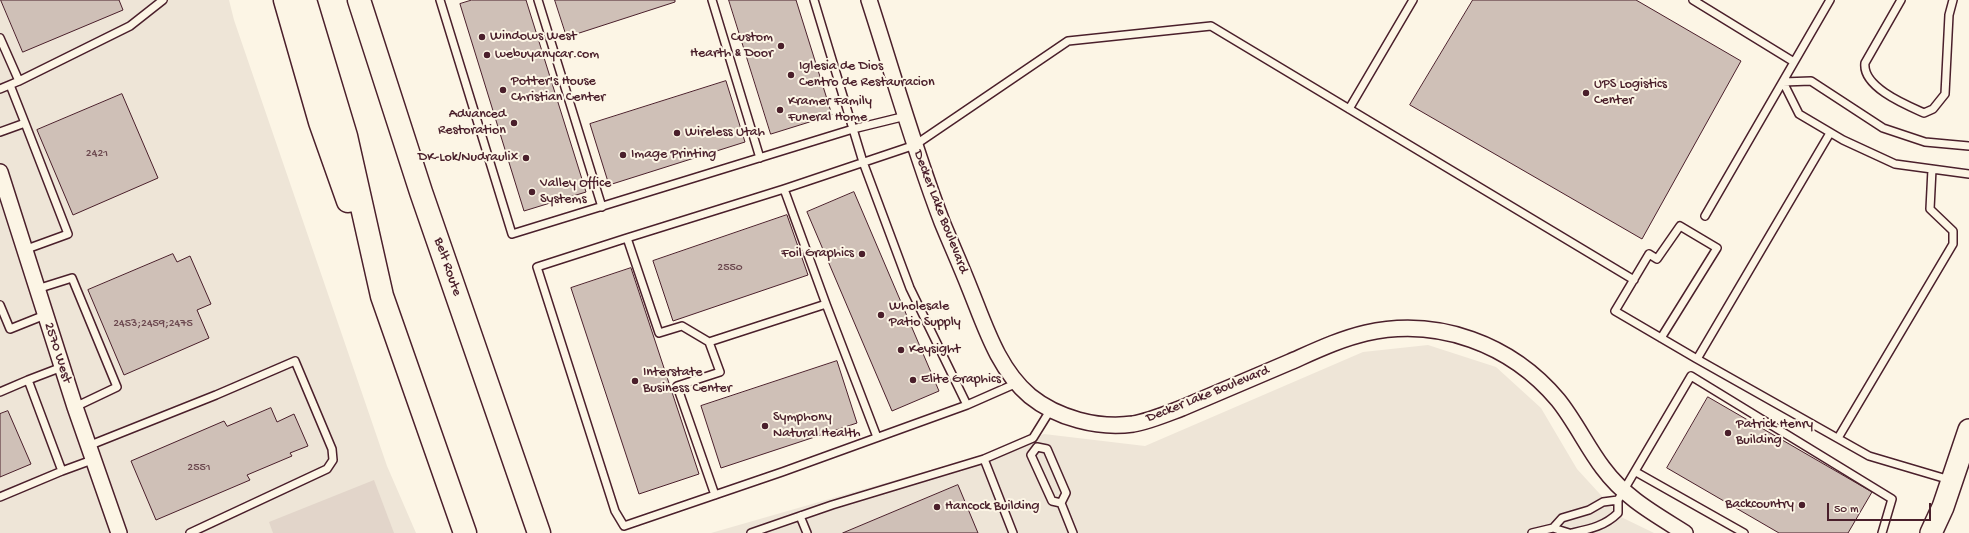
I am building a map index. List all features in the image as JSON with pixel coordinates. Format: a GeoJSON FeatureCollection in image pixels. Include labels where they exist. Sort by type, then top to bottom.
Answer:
{"type":"FeatureCollection","features":[{"type":"Feature","properties":{"kind":"highway"},"geometry":{"type":"LineString","coordinates":[[285,0],[320,122],[465,533]]}},
{"type":"Feature","properties":{"kind":"highway"},"geometry":{"type":"LineString","coordinates":[[305,0],[346,136],[382,296]]}},
{"type":"Feature","properties":{"kind":"highway","name":"Belt Route"},"geometry":{"type":"LineString","coordinates":[[359,0],[421,192],[539,533]]}},
{"type":"Feature","properties":{"kind":"street","name":"Decker Lake Boulevard"},"geometry":{"type":"LineString","coordinates":[[869,0],[915,145],[942,221],[999,356],[1017,383],[1031,396],[1051,409],[1080,421],[1110,425],[1132,424],[1157,418],[1348,338],[1385,329],[1410,328],[1438,330],[1457,334],[1497,350],[1519,363],[1542,382],[1559,401],[1621,496],[1639,505],[1685,533]]}},
{"type":"Feature","properties":{"kind":"street","name":"2570 West"},"geometry":{"type":"LineString","coordinates":[[0,172],[7,205],[24,250],[90,453],[119,533]]}},
{"type":"Feature","properties":{"kind":"street"},"geometry":{"type":"LineString","coordinates":[[1931,533],[1953,480],[1969,430]]}},
{"type":"Feature","properties":{"kind":"lane"},"geometry":{"type":"LineString","coordinates":[[0,89],[130,26],[163,0]]}},
{"type":"Feature","properties":{"kind":"lane"},"geometry":{"type":"LineString","coordinates":[[440,0],[512,234],[853,129],[906,116]]}},
{"type":"Feature","properties":{"kind":"lane"},"geometry":{"type":"LineString","coordinates":[[538,0],[602,207]]}},
{"type":"Feature","properties":{"kind":"lane"},"geometry":{"type":"LineString","coordinates":[[712,0],[760,158]]}},
{"type":"Feature","properties":{"kind":"lane"},"geometry":{"type":"LineString","coordinates":[[814,0],[863,162],[910,288],[967,405]]}},
{"type":"Feature","properties":{"kind":"lane"},"geometry":{"type":"LineString","coordinates":[[1349,109],[1413,0]]}},
{"type":"Feature","properties":{"kind":"lane"},"geometry":{"type":"LineString","coordinates":[[1693,0],[1794,62]]}},
{"type":"Feature","properties":{"kind":"lane"},"geometry":{"type":"LineString","coordinates":[[1705,216],[1830,0]]}},
{"type":"Feature","properties":{"kind":"lane"},"geometry":{"type":"LineString","coordinates":[[1901,0],[1865,63],[1864,68],[1866,74],[1882,91],[1900,103],[1924,114],[1933,109],[1945,94],[1949,15],[1953,0]]}},
{"type":"Feature","properties":{"kind":"lane"},"geometry":{"type":"LineString","coordinates":[[1017,383],[967,405],[624,526],[615,512],[537,267],[784,189],[915,145],[1068,41],[1211,26],[1634,280]]}},
{"type":"Feature","properties":{"kind":"lane"},"geometry":{"type":"LineString","coordinates":[[0,38],[19,81]]}},
{"type":"Feature","properties":{"kind":"lane"},"geometry":{"type":"LineString","coordinates":[[1782,82],[1811,81],[1883,128],[1925,142],[1969,146]]}},
{"type":"Feature","properties":{"kind":"lane"},"geometry":{"type":"LineString","coordinates":[[1782,82],[1798,114],[1830,133],[1895,164],[1969,174]]}},
{"type":"Feature","properties":{"kind":"lane"},"geometry":{"type":"LineString","coordinates":[[10,85],[68,234],[24,250]]}},
{"type":"Feature","properties":{"kind":"lane"},"geometry":{"type":"LineString","coordinates":[[0,132],[25,123]]}},
{"type":"Feature","properties":{"kind":"lane"},"geometry":{"type":"LineString","coordinates":[[1698,359],[1830,133]]}},
{"type":"Feature","properties":{"kind":"lane"},"geometry":{"type":"LineString","coordinates":[[1838,438],[1952,244],[1954,231],[1930,209],[1932,169]]}},
{"type":"Feature","properties":{"kind":"lane"},"geometry":{"type":"LineString","coordinates":[[784,189],[877,437]]}},
{"type":"Feature","properties":{"kind":"lane"},"geometry":{"type":"LineString","coordinates":[[1661,338],[1717,248],[1680,226],[1657,259],[1649,254],[1615,311],[1661,338],[1869,456],[1953,480]]}},
{"type":"Feature","properties":{"kind":"lane"},"geometry":{"type":"LineString","coordinates":[[627,238],[659,333],[682,326],[709,342],[720,372],[677,386],[715,495]]}},
{"type":"Feature","properties":{"kind":"lane"},"geometry":{"type":"LineString","coordinates":[[37,289],[72,278],[117,387],[75,407]]}},
{"type":"Feature","properties":{"kind":"lane"},"geometry":{"type":"LineString","coordinates":[[709,342],[826,304]]}},
{"type":"Feature","properties":{"kind":"lane"},"geometry":{"type":"LineString","coordinates":[[0,305],[10,329],[45,315]]}},
{"type":"Feature","properties":{"kind":"lane"},"geometry":{"type":"LineString","coordinates":[[0,497],[62,471],[90,453],[216,395],[295,361],[332,450],[333,460],[327,469],[190,533]]}},
{"type":"Feature","properties":{"kind":"lane"},"geometry":{"type":"LineString","coordinates":[[0,392],[62,367]]}},
{"type":"Feature","properties":{"kind":"lane"},"geometry":{"type":"LineString","coordinates":[[1572,533],[1596,528],[1611,520],[1618,513],[1621,496],[1691,376],[1892,499],[1882,533]]}},
{"type":"Feature","properties":{"kind":"lane"},"geometry":{"type":"LineString","coordinates":[[28,380],[62,471]]}},
{"type":"Feature","properties":{"kind":"lane"},"geometry":{"type":"LineString","coordinates":[[751,533],[800,516],[984,459],[1033,438],[1051,409]]}},
{"type":"Feature","properties":{"kind":"lane"},"geometry":{"type":"LineString","coordinates":[[1033,438],[1037,447]]}},
{"type":"Feature","properties":{"kind":"lane"},"geometry":{"type":"LineString","coordinates":[[1037,447],[1047,449],[1066,493],[1061,503],[1073,533]]}},
{"type":"Feature","properties":{"kind":"lane"},"geometry":{"type":"LineString","coordinates":[[1037,447],[1031,455],[1052,501],[1061,503]]}},
{"type":"Feature","properties":{"kind":"lane"},"geometry":{"type":"LineString","coordinates":[[984,459],[1013,533]]}},
{"type":"Feature","properties":{"kind":"lane"},"geometry":{"type":"LineString","coordinates":[[1636,472],[1744,533]]}},
{"type":"Feature","properties":{"kind":"lane"},"geometry":{"type":"LineString","coordinates":[[1553,528],[1562,518],[1589,510],[1603,502],[1621,496]]}},
{"type":"Feature","properties":{"kind":"lane"},"geometry":{"type":"LineString","coordinates":[[800,516],[807,533]]}},
{"type":"Feature","properties":{"kind":"lane"},"geometry":{"type":"LineString","coordinates":[[1532,533],[1553,528],[1569,533]]}},
{"type":"Feature","properties":{"kind":"shaded area"},"geometry":{"type":"Polygon","coordinates":[[[0,0],[229,0],[234,20],[387,466],[416,533],[0,533],[0,0]]]}},
{"type":"Feature","properties":{"kind":"shaded area"},"geometry":{"type":"Polygon","coordinates":[[[1428,345],[1496,367],[1541,408],[1577,469],[1621,517],[1654,533],[711,533],[1014,446],[1044,434],[1145,446],[1363,352],[1428,345]]]}},
{"type":"Feature","properties":{"kind":"shaded area"},"geometry":{"type":"Polygon","coordinates":[[[374,480],[394,533],[273,533],[269,522],[374,480]]]}},
{"type":"Feature","properties":{"kind":"building"},"geometry":{"type":"Polygon","coordinates":[[[1,0],[119,0],[123,10],[23,52],[1,0]]]}},
{"type":"Feature","properties":{"kind":"building"},"geometry":{"type":"Polygon","coordinates":[[[472,0],[526,0],[586,192],[524,211],[460,4],[472,0]]]}},
{"type":"Feature","properties":{"kind":"building"},"geometry":{"type":"Polygon","coordinates":[[[555,0],[675,0],[675,2],[567,37],[555,0]]]}},
{"type":"Feature","properties":{"kind":"building"},"geometry":{"type":"Polygon","coordinates":[[[729,0],[796,0],[832,115],[771,134],[729,0]]]}},
{"type":"Feature","properties":{"kind":"building"},"geometry":{"type":"Polygon","coordinates":[[[1473,0],[1636,0],[1741,61],[1642,239],[1410,105],[1473,0]]]}},
{"type":"Feature","properties":{"kind":"building"},"geometry":{"type":"Polygon","coordinates":[[[726,81],[745,142],[609,185],[590,124],[726,81]]]}},
{"type":"Feature","properties":{"kind":"building"},"geometry":{"type":"Polygon","coordinates":[[[122,94],[158,178],[73,215],[37,130],[122,94]]]}},
{"type":"Feature","properties":{"kind":"building"},"geometry":{"type":"Polygon","coordinates":[[[854,192],[939,391],[892,411],[807,212],[854,192]]]}},
{"type":"Feature","properties":{"kind":"building"},"geometry":{"type":"Polygon","coordinates":[[[787,215],[808,275],[673,321],[653,261],[787,215]]]}},
{"type":"Feature","properties":{"kind":"building"},"geometry":{"type":"Polygon","coordinates":[[[173,254],[177,262],[190,256],[211,304],[197,310],[209,338],[124,375],[88,290],[173,254]]]}},
{"type":"Feature","properties":{"kind":"building","name":"Interstate Business Center"},"geometry":{"type":"Polygon","coordinates":[[[631,268],[699,474],[639,494],[571,288],[631,268]]]}},
{"type":"Feature","properties":{"kind":"building","name":"Interstate Business Center"},"geometry":{"type":"Polygon","coordinates":[[[837,361],[857,423],[721,468],[701,406],[837,361]]]}},
{"type":"Feature","properties":{"kind":"building","name":"Patrick Henry Building"},"geometry":{"type":"Polygon","coordinates":[[[1708,397],[1872,492],[1848,533],[1779,533],[1667,468],[1708,397]]]}},
{"type":"Feature","properties":{"kind":"building"},"geometry":{"type":"Polygon","coordinates":[[[271,408],[277,422],[294,414],[308,446],[290,453],[292,456],[247,475],[250,480],[156,520],[131,461],[224,421],[227,426],[271,408]]]}},
{"type":"Feature","properties":{"kind":"building"},"geometry":{"type":"Polygon","coordinates":[[[8,411],[31,464],[0,477],[0,414],[8,411]]]}},
{"type":"Feature","properties":{"kind":"building","name":"Hancock Building"},"geometry":{"type":"Polygon","coordinates":[[[958,485],[978,533],[843,533],[958,485]]]}},
{"type":"Feature","properties":{"kind":"place","name":"Windows West"},"geometry":{"type":"Point","coordinates":[482,37]}},
{"type":"Feature","properties":{"kind":"place","name":"Custom Hearth & Door"},"geometry":{"type":"Point","coordinates":[781,46]}},
{"type":"Feature","properties":{"kind":"place","name":"webuyanycar.com"},"geometry":{"type":"Point","coordinates":[487,55]}},
{"type":"Feature","properties":{"kind":"place","name":"Iglesia de Dios Centro de Restauracion"},"geometry":{"type":"Point","coordinates":[791,75]}},
{"type":"Feature","properties":{"kind":"place","name":"Potter's House Christian Center"},"geometry":{"type":"Point","coordinates":[503,90]}},
{"type":"Feature","properties":{"kind":"place","name":"UPS Logistics Center"},"geometry":{"type":"Point","coordinates":[1586,93]}},
{"type":"Feature","properties":{"kind":"place","name":"Kramer Family Funeral Home"},"geometry":{"type":"Point","coordinates":[780,110]}},
{"type":"Feature","properties":{"kind":"place","name":"Advanced Restoration"},"geometry":{"type":"Point","coordinates":[514,123]}},
{"type":"Feature","properties":{"kind":"place","name":"Wireless Utah"},"geometry":{"type":"Point","coordinates":[677,133]}},
{"type":"Feature","properties":{"kind":"place","name":"Image Printing"},"geometry":{"type":"Point","coordinates":[623,155]}},
{"type":"Feature","properties":{"kind":"place","name":"DK-Lok/Nudraulix"},"geometry":{"type":"Point","coordinates":[526,158]}},
{"type":"Feature","properties":{"kind":"place","name":"Valley Office Systems"},"geometry":{"type":"Point","coordinates":[532,192]}},
{"type":"Feature","properties":{"kind":"place","name":"Foil Graphics"},"geometry":{"type":"Point","coordinates":[862,254]}},
{"type":"Feature","properties":{"kind":"place","name":"Wholesale Patio Supply"},"geometry":{"type":"Point","coordinates":[881,315]}},
{"type":"Feature","properties":{"kind":"place","name":"Keysight"},"geometry":{"type":"Point","coordinates":[901,350]}},
{"type":"Feature","properties":{"kind":"place","name":"Elite Graphics"},"geometry":{"type":"Point","coordinates":[913,380]}},
{"type":"Feature","properties":{"kind":"place","name":"Interstate Business Center"},"geometry":{"type":"Point","coordinates":[635,381]}},
{"type":"Feature","properties":{"kind":"place","name":"Symphony Natural Health"},"geometry":{"type":"Point","coordinates":[765,426]}},
{"type":"Feature","properties":{"kind":"place","name":"Patrick Henry Building"},"geometry":{"type":"Point","coordinates":[1728,433]}},
{"type":"Feature","properties":{"kind":"place","name":"Backcountry"},"geometry":{"type":"Point","coordinates":[1802,505]}},
{"type":"Feature","properties":{"kind":"place","name":"Hancock Building"},"geometry":{"type":"Point","coordinates":[937,507]}}]}
